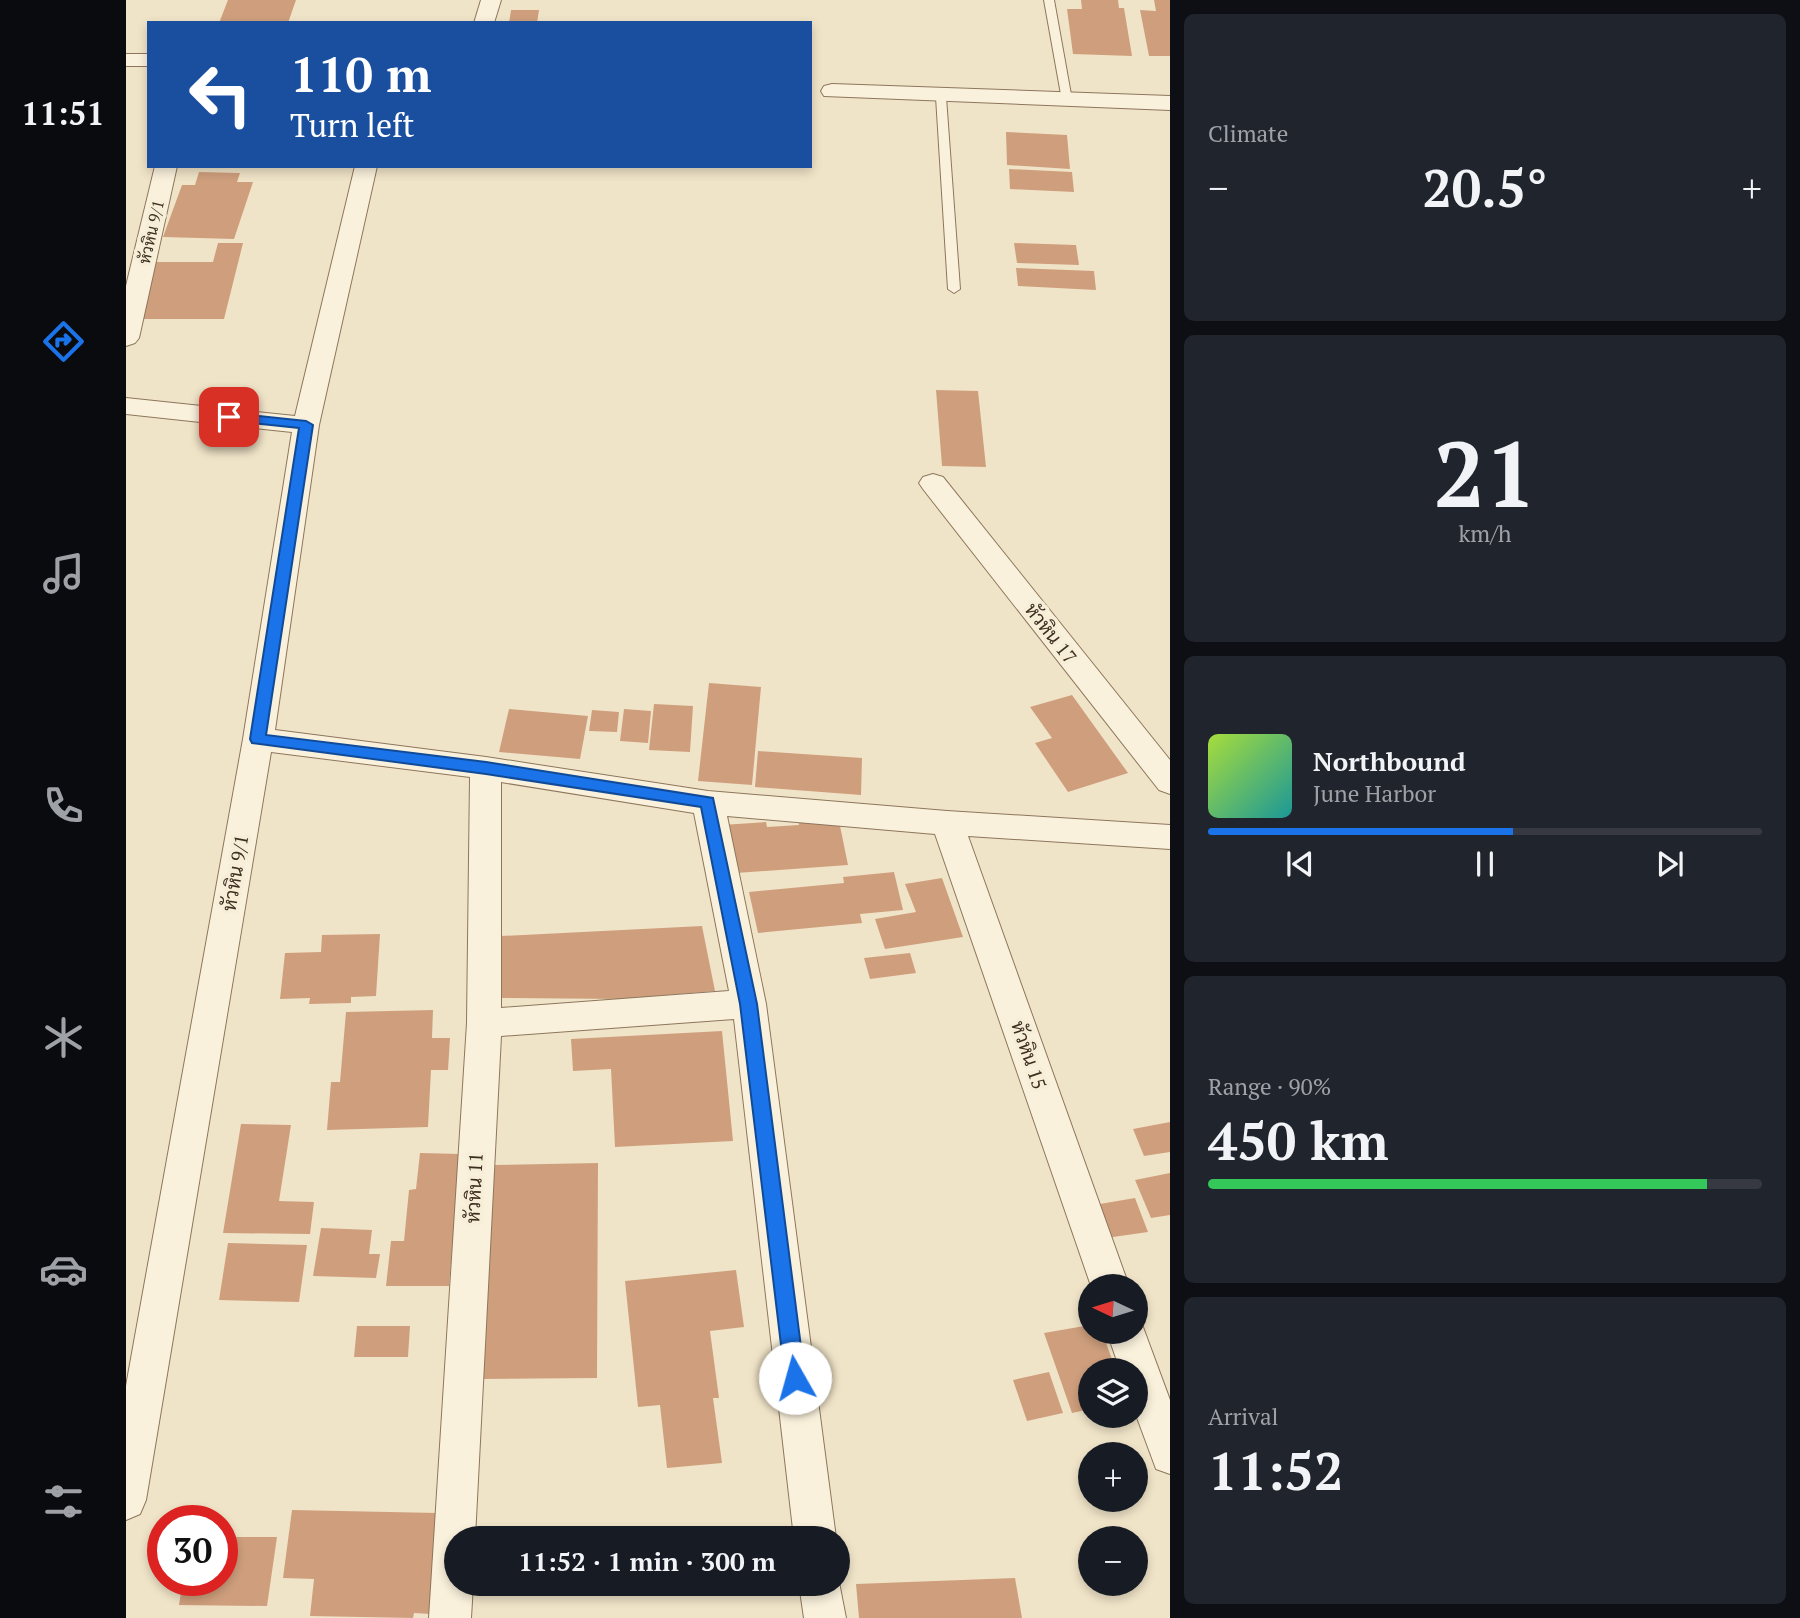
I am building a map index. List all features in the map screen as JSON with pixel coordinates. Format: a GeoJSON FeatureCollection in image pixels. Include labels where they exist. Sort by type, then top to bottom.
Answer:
{"type":"FeatureCollection","features":[{"type":"Feature","properties":{"kind":"street"},"geometry":{"type":"LineString","coordinates":[[485,21],[491,0]]}},
{"type":"Feature","properties":{"kind":"street"},"geometry":{"type":"LineString","coordinates":[[126,60],[147,60]]}},
{"type":"Feature","properties":{"kind":"street"},"geometry":{"type":"LineString","coordinates":[[832,91],[941,97],[1170,103]]}},
{"type":"Feature","properties":{"kind":"street","name":"หัวหิน 9/1"},"geometry":{"type":"LineString","coordinates":[[126,338],[166,168]]}},
{"type":"Feature","properties":{"kind":"street","name":"หัวหิน 9/1"},"geometry":{"type":"LineString","coordinates":[[126,1500],[258,739],[306,425],[366,168]]}},
{"type":"Feature","properties":{"kind":"street"},"geometry":{"type":"LineString","coordinates":[[126,406],[306,425]]}},
{"type":"Feature","properties":{"kind":"street","name":"หัวหิน 17"},"geometry":{"type":"LineString","coordinates":[[933,483],[1170,782]]}},
{"type":"Feature","properties":{"kind":"street"},"geometry":{"type":"LineString","coordinates":[[258,739],[486,768],[708,803],[947,824],[1170,837]]}},
{"type":"Feature","properties":{"kind":"street","name":"หัวหิน 11"},"geometry":{"type":"LineString","coordinates":[[450,1618],[484,1023],[486,768]]}},
{"type":"Feature","properties":{"kind":"street"},"geometry":{"type":"LineString","coordinates":[[708,803],[748,1004],[813,1526]]}},
{"type":"Feature","properties":{"kind":"street","name":"หัวหิน 15"},"geometry":{"type":"LineString","coordinates":[[947,824],[1106,1274]]}},
{"type":"Feature","properties":{"kind":"street"},"geometry":{"type":"LineString","coordinates":[[484,1023],[748,1004]]}},
{"type":"Feature","properties":{"kind":"street"},"geometry":{"type":"LineString","coordinates":[[1130,1344],[1170,1455]]}},
{"type":"Feature","properties":{"kind":"street"},"geometry":{"type":"LineString","coordinates":[[822,1596],[825,1618]]}},
{"type":"Feature","properties":{"kind":"lane"},"geometry":{"type":"LineString","coordinates":[[1049,0],[1068,100]]}},
{"type":"Feature","properties":{"kind":"lane"},"geometry":{"type":"LineString","coordinates":[[941,97],[954,289]]}},
{"type":"Feature","properties":{"kind":"building"},"geometry":{"type":"Polygon","coordinates":[[[228,0],[296,0],[289,21],[220,21],[228,0]]]}},
{"type":"Feature","properties":{"kind":"building"},"geometry":{"type":"Polygon","coordinates":[[[1081,0],[1118,0],[1119,8],[1124,8],[1132,56],[1073,54],[1067,9],[1082,9],[1081,0]]]}},
{"type":"Feature","properties":{"kind":"building"},"geometry":{"type":"Polygon","coordinates":[[[1154,0],[1170,0],[1170,56],[1149,56],[1140,10],[1156,11],[1154,0]]]}},
{"type":"Feature","properties":{"kind":"building"},"geometry":{"type":"Polygon","coordinates":[[[511,10],[539,10],[537,21],[509,21],[511,10]]]}},
{"type":"Feature","properties":{"kind":"building"},"geometry":{"type":"Polygon","coordinates":[[[1006,132],[1067,135],[1070,169],[1007,165],[1006,132]]]}},
{"type":"Feature","properties":{"kind":"building"},"geometry":{"type":"Polygon","coordinates":[[[1009,169],[1072,172],[1074,192],[1010,189],[1009,169]]]}},
{"type":"Feature","properties":{"kind":"building"},"geometry":{"type":"Polygon","coordinates":[[[199,172],[240,173],[237,182],[253,182],[234,239],[163,237],[182,185],[195,185],[199,172]]]}},
{"type":"Feature","properties":{"kind":"building"},"geometry":{"type":"Polygon","coordinates":[[[218,243],[243,243],[224,319],[139,319],[156,262],[213,262],[218,243]]]}},
{"type":"Feature","properties":{"kind":"building"},"geometry":{"type":"Polygon","coordinates":[[[1014,243],[1076,245],[1079,265],[1017,263],[1014,243]]]}},
{"type":"Feature","properties":{"kind":"building"},"geometry":{"type":"Polygon","coordinates":[[[1016,268],[1094,271],[1096,290],[1018,286],[1016,268]]]}},
{"type":"Feature","properties":{"kind":"building"},"geometry":{"type":"Polygon","coordinates":[[[936,390],[978,391],[986,467],[942,466],[936,390]]]}},
{"type":"Feature","properties":{"kind":"building"},"geometry":{"type":"Polygon","coordinates":[[[709,683],[761,687],[752,785],[698,781],[709,683]]]}},
{"type":"Feature","properties":{"kind":"building"},"geometry":{"type":"Polygon","coordinates":[[[1072,695],[1128,773],[1068,792],[1035,743],[1052,738],[1030,707],[1072,695]]]}},
{"type":"Feature","properties":{"kind":"building"},"geometry":{"type":"Polygon","coordinates":[[[654,704],[693,706],[690,752],[649,750],[654,704]]]}},
{"type":"Feature","properties":{"kind":"building"},"geometry":{"type":"Polygon","coordinates":[[[509,709],[588,716],[580,759],[499,752],[509,709]]]}},
{"type":"Feature","properties":{"kind":"building"},"geometry":{"type":"Polygon","coordinates":[[[624,709],[651,711],[648,743],[620,741],[624,709]]]}},
{"type":"Feature","properties":{"kind":"building"},"geometry":{"type":"Polygon","coordinates":[[[592,710],[619,712],[617,732],[589,731],[592,710]]]}},
{"type":"Feature","properties":{"kind":"building"},"geometry":{"type":"Polygon","coordinates":[[[758,751],[862,758],[861,795],[755,787],[758,751]]]}},
{"type":"Feature","properties":{"kind":"building"},"geometry":{"type":"Polygon","coordinates":[[[838,816],[848,865],[736,873],[722,825],[766,822],[767,827],[799,825],[798,819],[838,816]]]}},
{"type":"Feature","properties":{"kind":"building"},"geometry":{"type":"Polygon","coordinates":[[[894,872],[903,910],[860,914],[862,923],[758,933],[749,892],[844,883],[843,877],[894,872]]]}},
{"type":"Feature","properties":{"kind":"building"},"geometry":{"type":"Polygon","coordinates":[[[942,878],[963,937],[885,949],[875,919],[916,912],[905,884],[942,878]]]}},
{"type":"Feature","properties":{"kind":"building"},"geometry":{"type":"Polygon","coordinates":[[[702,926],[715,991],[620,999],[496,998],[501,936],[702,926]]]}},
{"type":"Feature","properties":{"kind":"building"},"geometry":{"type":"Polygon","coordinates":[[[380,934],[376,996],[351,997],[351,1003],[309,1004],[310,998],[280,999],[285,953],[321,952],[322,935],[380,934]]]}},
{"type":"Feature","properties":{"kind":"building"},"geometry":{"type":"Polygon","coordinates":[[[910,953],[916,973],[870,979],[864,958],[910,953]]]}},
{"type":"Feature","properties":{"kind":"building"},"geometry":{"type":"Polygon","coordinates":[[[433,1010],[432,1038],[450,1038],[448,1070],[431,1070],[428,1127],[327,1130],[331,1082],[340,1082],[346,1012],[433,1010]]]}},
{"type":"Feature","properties":{"kind":"building"},"geometry":{"type":"Polygon","coordinates":[[[722,1031],[733,1141],[615,1147],[611,1069],[573,1071],[571,1039],[722,1031]]]}},
{"type":"Feature","properties":{"kind":"building"},"geometry":{"type":"Polygon","coordinates":[[[1170,1122],[1170,1152],[1144,1156],[1133,1129],[1170,1122]]]}},
{"type":"Feature","properties":{"kind":"building"},"geometry":{"type":"Polygon","coordinates":[[[241,1124],[291,1125],[279,1201],[314,1202],[310,1234],[223,1233],[241,1124]]]}},
{"type":"Feature","properties":{"kind":"building"},"geometry":{"type":"Polygon","coordinates":[[[420,1153],[460,1154],[449,1286],[386,1286],[391,1241],[404,1241],[409,1190],[416,1189],[420,1153]]]}},
{"type":"Feature","properties":{"kind":"building"},"geometry":{"type":"Polygon","coordinates":[[[598,1163],[597,1378],[483,1379],[493,1165],[598,1163]]]}},
{"type":"Feature","properties":{"kind":"building"},"geometry":{"type":"Polygon","coordinates":[[[1170,1173],[1170,1215],[1151,1218],[1135,1180],[1170,1173]]]}},
{"type":"Feature","properties":{"kind":"building"},"geometry":{"type":"Polygon","coordinates":[[[1135,1198],[1148,1232],[1106,1238],[1094,1205],[1135,1198]]]}},
{"type":"Feature","properties":{"kind":"building"},"geometry":{"type":"Polygon","coordinates":[[[321,1228],[372,1230],[369,1254],[380,1254],[376,1278],[313,1276],[321,1228]]]}},
{"type":"Feature","properties":{"kind":"building"},"geometry":{"type":"Polygon","coordinates":[[[228,1243],[307,1245],[299,1302],[219,1300],[228,1243]]]}},
{"type":"Feature","properties":{"kind":"building"},"geometry":{"type":"Polygon","coordinates":[[[736,1270],[744,1327],[710,1331],[719,1398],[713,1398],[722,1463],[667,1468],[660,1405],[638,1407],[625,1281],[736,1270]]]}},
{"type":"Feature","properties":{"kind":"building"},"geometry":{"type":"Polygon","coordinates":[[[357,1326],[410,1326],[408,1357],[354,1357],[357,1326]]]}},
{"type":"Feature","properties":{"kind":"building"},"geometry":{"type":"Polygon","coordinates":[[[1078,1327],[1078,1344],[1106,1344],[1112,1358],[1078,1358],[1078,1412],[1072,1413],[1044,1333],[1078,1327]]]}},
{"type":"Feature","properties":{"kind":"building"},"geometry":{"type":"Polygon","coordinates":[[[1049,1372],[1063,1413],[1027,1421],[1013,1380],[1049,1372]]]}},
{"type":"Feature","properties":{"kind":"building"},"geometry":{"type":"Polygon","coordinates":[[[292,1510],[438,1513],[430,1614],[414,1613],[413,1618],[310,1616],[314,1579],[283,1578],[292,1510]]]}},
{"type":"Feature","properties":{"kind":"building"},"geometry":{"type":"Polygon","coordinates":[[[238,1537],[277,1537],[267,1606],[179,1605],[180,1596],[238,1596],[238,1537]]]}},
{"type":"Feature","properties":{"kind":"building"},"geometry":{"type":"Polygon","coordinates":[[[1015,1578],[1022,1618],[859,1618],[856,1584],[1015,1578]]]}},
{"type":"Feature","properties":{"kind":"route"},"geometry":{"type":"LineString","coordinates":[[229,417],[306,425],[258,739],[486,768],[708,803],[748,1004],[795,1378]]}}]}
